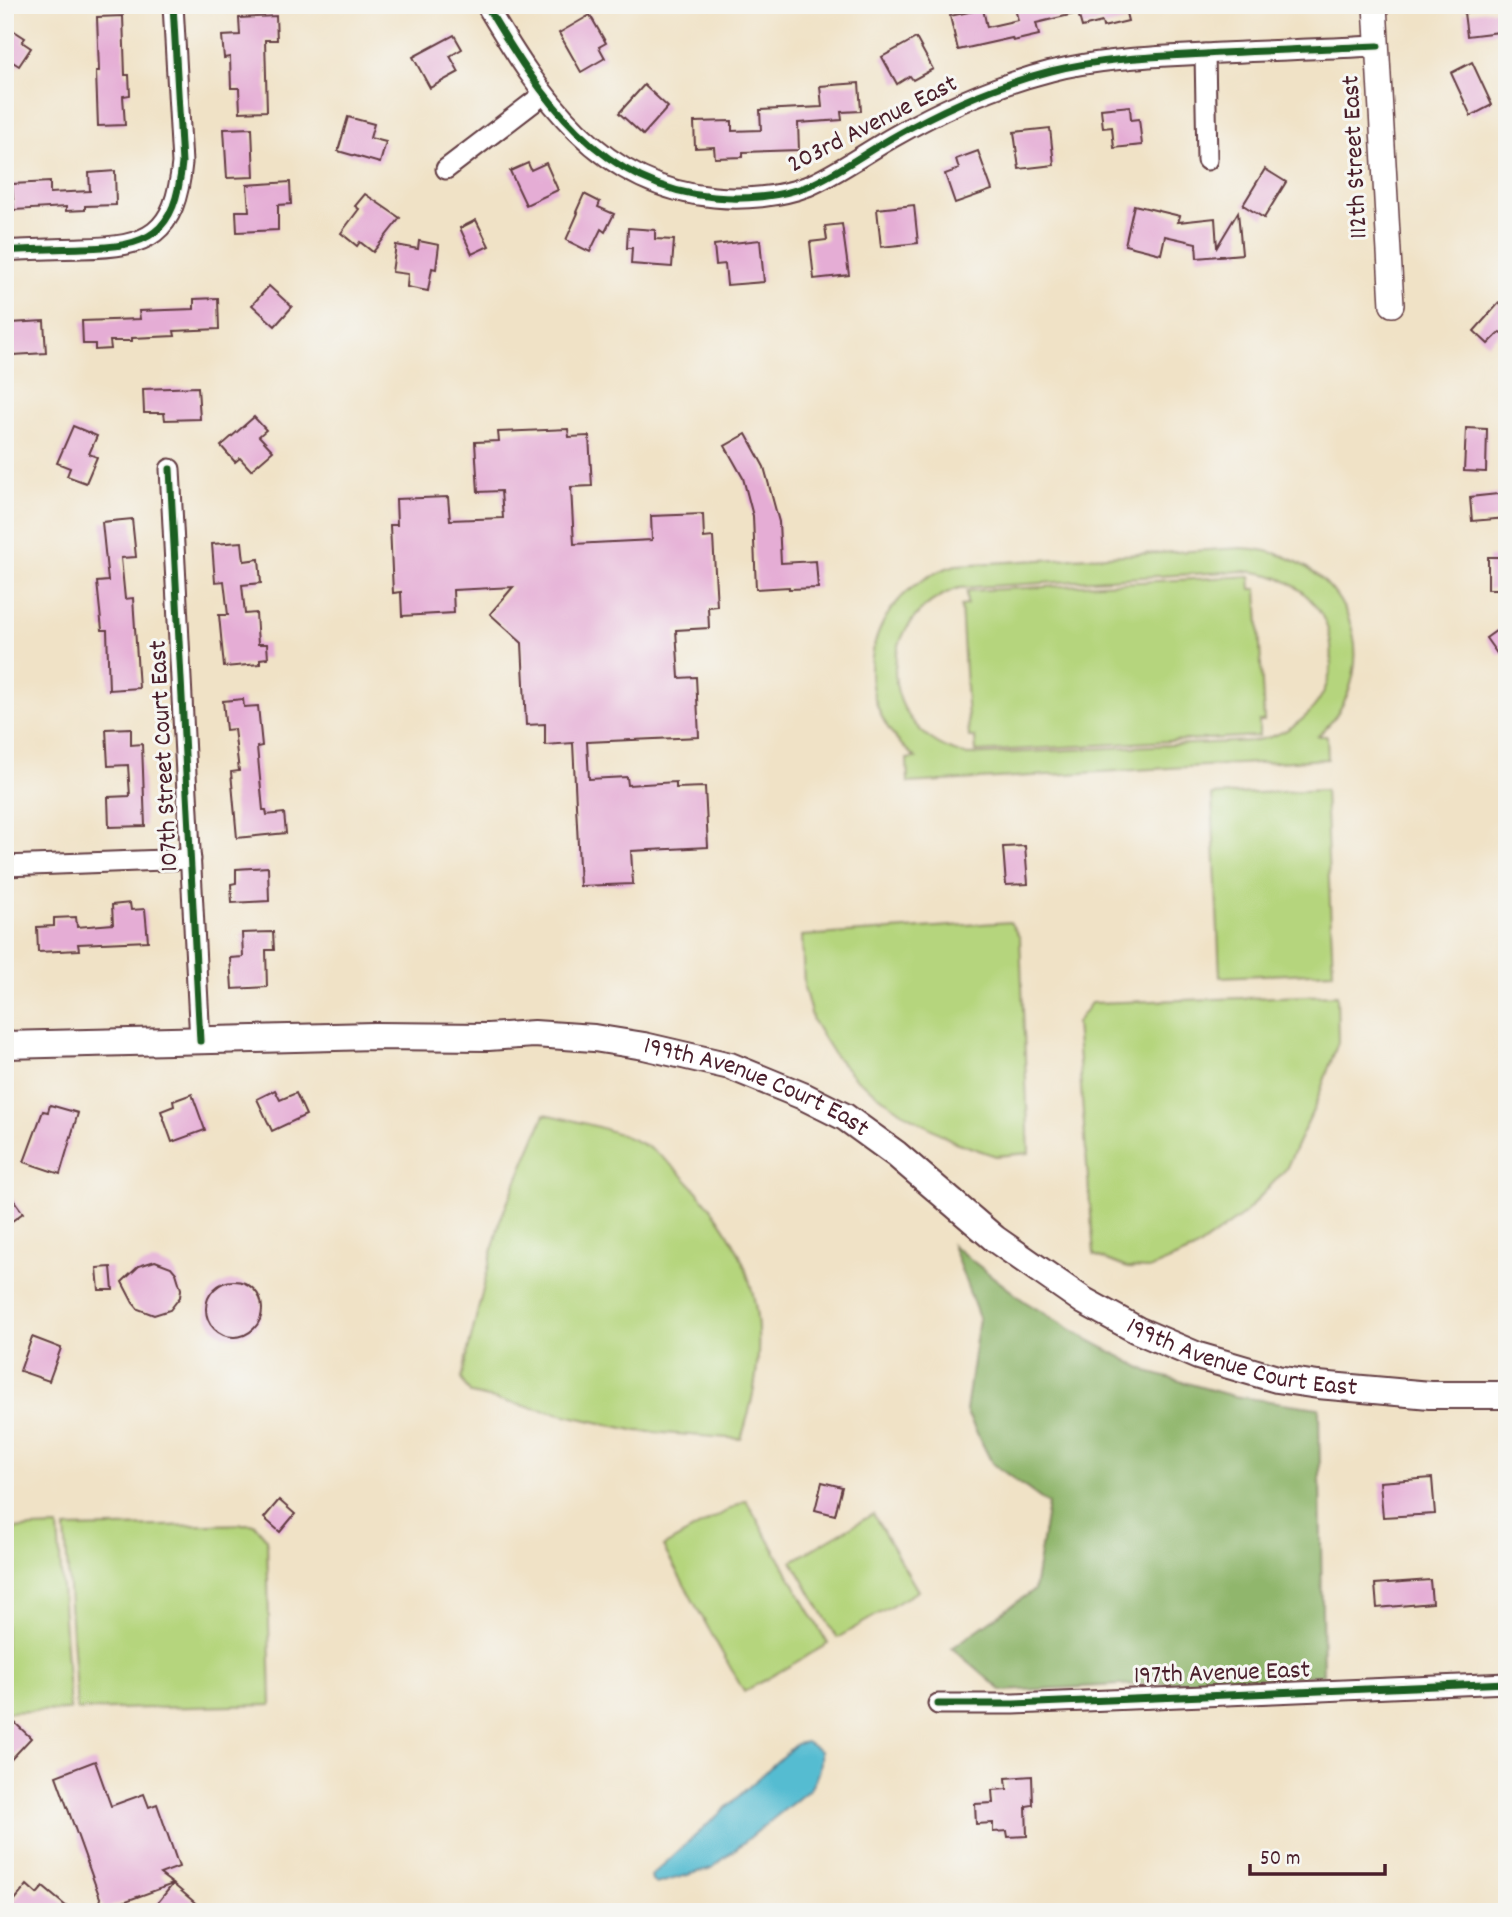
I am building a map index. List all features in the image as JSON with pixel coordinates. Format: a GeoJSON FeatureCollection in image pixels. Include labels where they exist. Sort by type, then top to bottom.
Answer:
{"type":"FeatureCollection","features":[{"type":"Feature","properties":{"kind":"main road","name":"199th Avenue Court East"},"geometry":{"type":"LineString","coordinates":[[5,1045],[534,1034],[594,1038],[645,1046],[730,1066],[845,1117],[896,1154],[995,1239],[1084,1301],[1137,1330],[1198,1356],[1277,1380],[1430,1395],[1507,1395]]}},
{"type":"Feature","properties":{"kind":"street"},"geometry":{"type":"LineString","coordinates":[[5,250],[118,247],[142,241],[168,216],[179,188],[182,163],[173,5]]}},
{"type":"Feature","properties":{"kind":"street","name":"203rd Avenue East"},"geometry":{"type":"LineString","coordinates":[[486,5],[544,94],[569,126],[599,154],[628,172],[659,186],[696,196],[752,199],[807,186],[959,103],[1053,70],[1140,58],[1378,46]]}},
{"type":"Feature","properties":{"kind":"street","name":"112th Street East"},"geometry":{"type":"LineString","coordinates":[[1375,5],[1392,305]]}},
{"type":"Feature","properties":{"kind":"street"},"geometry":{"type":"LineString","coordinates":[[1205,54],[1207,160]]}},
{"type":"Feature","properties":{"kind":"street"},"geometry":{"type":"LineString","coordinates":[[446,169],[544,94]]}},
{"type":"Feature","properties":{"kind":"street","name":"107th Street Court East"},"geometry":{"type":"LineString","coordinates":[[170,469],[200,1041]]}},
{"type":"Feature","properties":{"kind":"street"},"geometry":{"type":"LineString","coordinates":[[5,866],[191,859]]}},
{"type":"Feature","properties":{"kind":"street","name":"197th Avenue East"},"geometry":{"type":"LineString","coordinates":[[938,1704],[1014,1704],[1507,1683]]}},
{"type":"Feature","properties":{"kind":"green space"},"geometry":{"type":"Polygon","coordinates":[[[1241,548],[1277,554],[1308,568],[1331,590],[1347,616],[1355,645],[1353,676],[1341,707],[1318,736],[1327,736],[1328,759],[908,783],[907,759],[916,758],[892,734],[877,706],[871,678],[873,649],[883,622],[901,598],[925,579],[956,565],[1241,548]],[[1243,571],[959,588],[930,603],[909,624],[898,649],[895,675],[901,701],[915,724],[938,743],[968,755],[1252,741],[1288,729],[1313,708],[1328,681],[1331,651],[1325,622],[1308,597],[1280,579],[1243,571]]]}},
{"type":"Feature","properties":{"kind":"green space"},"geometry":{"type":"Polygon","coordinates":[[[1250,576],[1251,589],[1257,589],[1264,721],[1259,721],[1259,736],[976,752],[975,737],[969,737],[961,606],[967,605],[967,591],[1250,576]]]}},
{"type":"Feature","properties":{"kind":"green space"},"geometry":{"type":"Polygon","coordinates":[[[1325,790],[1333,972],[1220,977],[1212,795],[1325,790]]]}},
{"type":"Feature","properties":{"kind":"green space"},"geometry":{"type":"Polygon","coordinates":[[[1010,922],[1020,938],[1029,1153],[996,1156],[955,1142],[902,1112],[856,1079],[834,1055],[813,1021],[804,987],[802,936],[1010,922]]]}},
{"type":"Feature","properties":{"kind":"green space"},"geometry":{"type":"Polygon","coordinates":[[[1337,995],[1338,1042],[1315,1106],[1286,1169],[1244,1214],[1194,1250],[1149,1269],[1127,1268],[1094,1255],[1076,1023],[1091,1003],[1337,995]]]}},
{"type":"Feature","properties":{"kind":"green space"},"geometry":{"type":"Polygon","coordinates":[[[545,1114],[584,1123],[646,1146],[682,1175],[722,1224],[750,1281],[756,1311],[756,1373],[751,1405],[741,1439],[637,1431],[471,1394],[461,1379],[500,1220],[545,1114]]]}},
{"type":"Feature","properties":{"kind":"green space"},"geometry":{"type":"Polygon","coordinates":[[[952,1245],[1024,1301],[1085,1338],[1151,1373],[1233,1396],[1319,1408],[1323,1675],[1002,1691],[952,1648],[1034,1590],[1048,1504],[992,1463],[966,1411],[979,1318],[952,1245]]]}},
{"type":"Feature","properties":{"kind":"green space"},"geometry":{"type":"Polygon","coordinates":[[[746,1500],[828,1644],[744,1692],[663,1547],[746,1500]]]}},
{"type":"Feature","properties":{"kind":"green space"},"geometry":{"type":"Polygon","coordinates":[[[873,1514],[918,1591],[837,1638],[792,1561],[873,1514]]]}},
{"type":"Feature","properties":{"kind":"green space"},"geometry":{"type":"Polygon","coordinates":[[[254,1524],[267,1539],[271,1705],[77,1710],[65,1528],[254,1524]]]}},
{"type":"Feature","properties":{"kind":"green space"},"geometry":{"type":"Polygon","coordinates":[[[58,1527],[70,1710],[5,1712],[5,1529],[58,1527]]]}},
{"type":"Feature","properties":{"kind":"water"},"geometry":{"type":"Polygon","coordinates":[[[806,1742],[820,1751],[818,1771],[810,1789],[712,1868],[656,1884],[652,1881],[651,1876],[796,1744],[806,1742]]]}},
{"type":"Feature","properties":{"kind":"building"},"geometry":{"type":"Polygon","coordinates":[[[1014,5],[1124,5],[1128,21],[1103,27],[1102,22],[1082,27],[1078,13],[1036,23],[1039,35],[958,50],[950,16],[983,9],[987,27],[1018,20],[1014,5]]]}},
{"type":"Feature","properties":{"kind":"building"},"geometry":{"type":"Polygon","coordinates":[[[1507,8],[1507,31],[1467,36],[1464,13],[1507,8]]]}},
{"type":"Feature","properties":{"kind":"building"},"geometry":{"type":"Polygon","coordinates":[[[590,15],[606,43],[599,47],[605,58],[581,72],[559,33],[590,15]]]}},
{"type":"Feature","properties":{"kind":"building"},"geometry":{"type":"Polygon","coordinates":[[[123,16],[125,75],[129,75],[130,95],[123,96],[125,125],[98,126],[97,17],[123,16]]]}},
{"type":"Feature","properties":{"kind":"building"},"geometry":{"type":"Polygon","coordinates":[[[276,16],[277,40],[265,40],[267,111],[240,112],[239,88],[231,88],[230,57],[224,58],[222,36],[240,35],[239,18],[276,16]]]}},
{"type":"Feature","properties":{"kind":"building"},"geometry":{"type":"Polygon","coordinates":[[[5,25],[25,38],[22,42],[31,48],[19,66],[5,57],[5,25]]]}},
{"type":"Feature","properties":{"kind":"building"},"geometry":{"type":"Polygon","coordinates":[[[454,35],[462,49],[450,56],[459,72],[430,88],[413,57],[454,35]]]}},
{"type":"Feature","properties":{"kind":"building"},"geometry":{"type":"Polygon","coordinates":[[[916,38],[933,69],[913,80],[910,76],[897,84],[882,57],[916,38]]]}},
{"type":"Feature","properties":{"kind":"building"},"geometry":{"type":"Polygon","coordinates":[[[1472,62],[1492,105],[1471,116],[1451,73],[1472,62]]]}},
{"type":"Feature","properties":{"kind":"building"},"geometry":{"type":"Polygon","coordinates":[[[859,83],[861,111],[841,112],[842,120],[798,123],[799,150],[743,152],[743,157],[715,158],[714,147],[695,148],[694,122],[732,121],[732,131],[761,130],[760,110],[822,107],[820,86],[859,83]]]}},
{"type":"Feature","properties":{"kind":"building"},"geometry":{"type":"Polygon","coordinates":[[[644,85],[668,107],[643,135],[619,113],[644,85]]]}},
{"type":"Feature","properties":{"kind":"building"},"geometry":{"type":"Polygon","coordinates":[[[1130,106],[1131,120],[1139,119],[1142,145],[1114,148],[1112,127],[1103,128],[1101,109],[1130,106]]]}},
{"type":"Feature","properties":{"kind":"building"},"geometry":{"type":"Polygon","coordinates":[[[348,117],[374,124],[370,138],[386,142],[380,163],[338,151],[348,117]]]}},
{"type":"Feature","properties":{"kind":"building"},"geometry":{"type":"Polygon","coordinates":[[[252,128],[254,177],[227,178],[224,129],[252,128]]]}},
{"type":"Feature","properties":{"kind":"building"},"geometry":{"type":"Polygon","coordinates":[[[1050,128],[1054,165],[1019,169],[1014,132],[1050,128]]]}},
{"type":"Feature","properties":{"kind":"building"},"geometry":{"type":"Polygon","coordinates":[[[978,151],[992,190],[955,203],[945,174],[959,169],[956,159],[978,151]]]}},
{"type":"Feature","properties":{"kind":"building"},"geometry":{"type":"Polygon","coordinates":[[[528,163],[531,170],[546,163],[558,190],[526,205],[510,171],[528,163]]]}},
{"type":"Feature","properties":{"kind":"building"},"geometry":{"type":"Polygon","coordinates":[[[1265,169],[1286,182],[1264,218],[1243,205],[1265,169]]]}},
{"type":"Feature","properties":{"kind":"building"},"geometry":{"type":"Polygon","coordinates":[[[115,171],[116,205],[85,206],[85,210],[66,211],[66,207],[14,210],[12,184],[50,182],[50,193],[90,191],[89,173],[115,171]]]}},
{"type":"Feature","properties":{"kind":"building"},"geometry":{"type":"Polygon","coordinates":[[[290,182],[291,204],[278,205],[278,230],[237,232],[236,211],[249,211],[247,185],[290,182]]]}},
{"type":"Feature","properties":{"kind":"building"},"geometry":{"type":"Polygon","coordinates":[[[365,194],[400,218],[373,252],[360,242],[357,246],[341,233],[359,209],[355,206],[365,194]]]}},
{"type":"Feature","properties":{"kind":"building"},"geometry":{"type":"Polygon","coordinates":[[[584,194],[600,202],[598,207],[614,214],[605,232],[601,229],[590,252],[566,240],[584,194]]]}},
{"type":"Feature","properties":{"kind":"building"},"geometry":{"type":"Polygon","coordinates":[[[914,205],[918,243],[881,247],[877,209],[914,205]]]}},
{"type":"Feature","properties":{"kind":"building"},"geometry":{"type":"Polygon","coordinates":[[[1134,205],[1180,216],[1178,222],[1215,218],[1217,247],[1238,212],[1242,254],[1197,258],[1196,243],[1165,236],[1161,254],[1125,245],[1134,205]]]}},
{"type":"Feature","properties":{"kind":"building"},"geometry":{"type":"Polygon","coordinates":[[[476,220],[489,246],[472,254],[460,228],[476,220]]]}},
{"type":"Feature","properties":{"kind":"building"},"geometry":{"type":"Polygon","coordinates":[[[842,224],[849,275],[814,279],[810,242],[827,240],[825,226],[842,224]]]}},
{"type":"Feature","properties":{"kind":"building"},"geometry":{"type":"Polygon","coordinates":[[[628,228],[655,230],[655,239],[674,240],[672,267],[631,264],[632,248],[627,248],[628,228]]]}},
{"type":"Feature","properties":{"kind":"building"},"geometry":{"type":"Polygon","coordinates":[[[760,240],[764,282],[727,285],[725,264],[716,265],[714,245],[760,240]]]}},
{"type":"Feature","properties":{"kind":"building"},"geometry":{"type":"Polygon","coordinates":[[[419,241],[439,245],[436,269],[432,268],[428,291],[407,287],[408,274],[392,272],[396,245],[418,249],[419,241]]]}},
{"type":"Feature","properties":{"kind":"building"},"geometry":{"type":"Polygon","coordinates":[[[269,286],[292,307],[275,326],[252,305],[269,286]]]}},
{"type":"Feature","properties":{"kind":"building"},"geometry":{"type":"Polygon","coordinates":[[[218,298],[219,329],[174,331],[175,336],[110,341],[111,349],[95,350],[95,344],[83,344],[82,321],[140,319],[139,311],[194,309],[194,299],[218,298]]]}},
{"type":"Feature","properties":{"kind":"building"},"geometry":{"type":"Polygon","coordinates":[[[1499,303],[1507,311],[1507,338],[1500,332],[1488,344],[1474,331],[1499,303]]]}},
{"type":"Feature","properties":{"kind":"building"},"geometry":{"type":"Polygon","coordinates":[[[44,321],[46,353],[13,355],[11,323],[44,321]]]}},
{"type":"Feature","properties":{"kind":"building"},"geometry":{"type":"Polygon","coordinates":[[[198,387],[200,419],[165,420],[164,413],[144,413],[143,389],[198,387]]]}},
{"type":"Feature","properties":{"kind":"building"},"geometry":{"type":"Polygon","coordinates":[[[254,417],[266,430],[259,436],[273,451],[251,470],[240,458],[235,462],[221,446],[254,417]]]}},
{"type":"Feature","properties":{"kind":"building"},"geometry":{"type":"Polygon","coordinates":[[[73,426],[97,436],[89,454],[97,457],[86,483],[67,476],[70,468],[57,463],[73,426]]]}},
{"type":"Feature","properties":{"kind":"building"},"geometry":{"type":"Polygon","coordinates":[[[1466,428],[1487,429],[1486,472],[1464,471],[1466,428]]]}},
{"type":"Feature","properties":{"kind":"building"},"geometry":{"type":"Polygon","coordinates":[[[568,429],[569,437],[589,436],[592,486],[571,487],[574,544],[652,540],[651,516],[703,514],[704,538],[713,537],[717,606],[708,607],[709,628],[676,630],[679,678],[696,677],[699,737],[587,742],[589,779],[627,777],[628,785],[676,782],[676,788],[705,787],[708,847],[631,851],[633,884],[580,886],[573,743],[545,745],[545,724],[526,725],[522,643],[490,614],[513,587],[453,590],[454,613],[402,616],[401,592],[393,593],[390,525],[397,525],[396,499],[448,497],[450,520],[503,518],[501,491],[478,492],[475,442],[499,441],[498,432],[568,429]]]}},
{"type":"Feature","properties":{"kind":"building"},"geometry":{"type":"Polygon","coordinates":[[[746,434],[764,467],[779,522],[781,563],[816,561],[818,588],[756,589],[753,516],[743,478],[725,446],[746,434]]]}},
{"type":"Feature","properties":{"kind":"building"},"geometry":{"type":"Polygon","coordinates":[[[1507,493],[1507,518],[1472,521],[1470,497],[1507,493]]]}},
{"type":"Feature","properties":{"kind":"building"},"geometry":{"type":"Polygon","coordinates":[[[132,519],[136,557],[121,558],[125,599],[133,598],[139,688],[109,690],[107,630],[102,630],[97,582],[108,581],[102,522],[132,519]]]}},
{"type":"Feature","properties":{"kind":"building"},"geometry":{"type":"Polygon","coordinates":[[[242,542],[244,561],[259,559],[261,583],[242,585],[245,614],[256,613],[258,644],[267,644],[268,658],[260,659],[260,664],[224,667],[219,615],[228,615],[224,581],[215,582],[212,544],[242,542]]]}},
{"type":"Feature","properties":{"kind":"building"},"geometry":{"type":"Polygon","coordinates":[[[1488,557],[1507,557],[1507,589],[1488,589],[1488,557]]]}},
{"type":"Feature","properties":{"kind":"building"},"geometry":{"type":"Polygon","coordinates":[[[1507,623],[1507,649],[1498,655],[1486,638],[1507,623]]]}},
{"type":"Feature","properties":{"kind":"building"},"geometry":{"type":"Polygon","coordinates":[[[243,699],[244,707],[258,706],[262,746],[257,747],[263,810],[266,810],[267,815],[284,813],[286,833],[237,838],[231,772],[239,771],[234,729],[226,730],[223,701],[243,699]]]}},
{"type":"Feature","properties":{"kind":"building"},"geometry":{"type":"Polygon","coordinates":[[[131,728],[131,745],[142,744],[145,826],[109,827],[108,797],[130,796],[128,765],[108,766],[106,729],[131,728]]]}},
{"type":"Feature","properties":{"kind":"building"},"geometry":{"type":"Polygon","coordinates":[[[1025,846],[1028,884],[1006,885],[1003,847],[1025,846]]]}},
{"type":"Feature","properties":{"kind":"building"},"geometry":{"type":"Polygon","coordinates":[[[268,867],[269,901],[232,903],[231,884],[236,883],[236,869],[268,867]]]}},
{"type":"Feature","properties":{"kind":"building"},"geometry":{"type":"Polygon","coordinates":[[[130,903],[131,910],[145,909],[148,941],[78,944],[79,950],[38,952],[37,927],[54,926],[54,918],[76,917],[77,927],[113,924],[112,905],[130,903]]]}},
{"type":"Feature","properties":{"kind":"building"},"geometry":{"type":"Polygon","coordinates":[[[273,932],[274,950],[266,950],[267,987],[232,989],[230,958],[243,957],[242,933],[273,932]]]}},
{"type":"Feature","properties":{"kind":"building"},"geometry":{"type":"Polygon","coordinates":[[[275,1090],[280,1100],[296,1093],[306,1115],[272,1131],[257,1099],[275,1090]]]}},
{"type":"Feature","properties":{"kind":"building"},"geometry":{"type":"Polygon","coordinates":[[[192,1094],[205,1130],[172,1142],[161,1111],[174,1106],[173,1101],[192,1094]]]}},
{"type":"Feature","properties":{"kind":"building"},"geometry":{"type":"Polygon","coordinates":[[[50,1105],[78,1113],[60,1174],[24,1162],[43,1111],[48,1112],[50,1105]]]}},
{"type":"Feature","properties":{"kind":"building"},"geometry":{"type":"Polygon","coordinates":[[[5,1188],[23,1213],[5,1226],[5,1188]]]}},
{"type":"Feature","properties":{"kind":"building"},"geometry":{"type":"Polygon","coordinates":[[[155,1261],[171,1267],[181,1289],[180,1297],[170,1310],[154,1315],[138,1309],[122,1282],[139,1266],[155,1261]]]}},
{"type":"Feature","properties":{"kind":"building"},"geometry":{"type":"Polygon","coordinates":[[[111,1267],[113,1290],[99,1290],[97,1268],[111,1267]]]}},
{"type":"Feature","properties":{"kind":"building"},"geometry":{"type":"Polygon","coordinates":[[[228,1281],[240,1281],[250,1285],[258,1293],[262,1309],[258,1325],[250,1333],[240,1337],[228,1337],[218,1333],[210,1325],[206,1315],[206,1303],[210,1293],[218,1285],[228,1281]]]}},
{"type":"Feature","properties":{"kind":"building"},"geometry":{"type":"Polygon","coordinates":[[[32,1337],[61,1348],[49,1381],[20,1371],[32,1337]]]}},
{"type":"Feature","properties":{"kind":"building"},"geometry":{"type":"Polygon","coordinates":[[[1432,1478],[1435,1514],[1383,1517],[1380,1482],[1432,1478]]]}},
{"type":"Feature","properties":{"kind":"building"},"geometry":{"type":"Polygon","coordinates":[[[822,1482],[842,1487],[835,1515],[815,1510],[822,1482]]]}},
{"type":"Feature","properties":{"kind":"building"},"geometry":{"type":"Polygon","coordinates":[[[279,1500],[295,1514],[280,1532],[264,1518],[279,1500]]]}},
{"type":"Feature","properties":{"kind":"building"},"geometry":{"type":"Polygon","coordinates":[[[1430,1580],[1432,1603],[1377,1608],[1375,1584],[1430,1580]]]}},
{"type":"Feature","properties":{"kind":"building"},"geometry":{"type":"Polygon","coordinates":[[[12,1720],[31,1738],[5,1766],[5,1728],[12,1720]]]}},
{"type":"Feature","properties":{"kind":"building"},"geometry":{"type":"Polygon","coordinates":[[[95,1761],[111,1806],[144,1794],[149,1807],[157,1804],[179,1867],[160,1874],[173,1884],[104,1909],[56,1776],[95,1761]]]}},
{"type":"Feature","properties":{"kind":"building"},"geometry":{"type":"Polygon","coordinates":[[[1032,1776],[1033,1805],[1026,1806],[1027,1836],[1008,1837],[1007,1831],[993,1832],[993,1823],[976,1824],[975,1804],[993,1803],[992,1790],[1007,1789],[1006,1778],[1032,1776]]]}},
{"type":"Feature","properties":{"kind":"building"},"geometry":{"type":"Polygon","coordinates":[[[173,1884],[206,1912],[150,1912],[173,1884]]]}},
{"type":"Feature","properties":{"kind":"building"},"geometry":{"type":"Polygon","coordinates":[[[27,1885],[37,1894],[43,1887],[73,1912],[5,1912],[27,1885]]]}},
{"type":"Feature","properties":{"kind":"cycle path"},"geometry":{"type":"LineString","coordinates":[[5,251],[125,244],[141,240],[165,221],[173,207],[182,163],[173,5]]}},
{"type":"Feature","properties":{"kind":"cycle path"},"geometry":{"type":"LineString","coordinates":[[486,5],[528,72],[552,103],[577,131],[606,156],[637,176],[673,190],[725,198],[774,195],[808,186],[951,107],[990,90],[1051,71],[1136,58],[1378,46]]}},
{"type":"Feature","properties":{"kind":"cycle path"},"geometry":{"type":"LineString","coordinates":[[170,469],[200,1041]]}},
{"type":"Feature","properties":{"kind":"cycle path"},"geometry":{"type":"LineString","coordinates":[[938,1704],[1014,1704],[1507,1683]]}}]}
